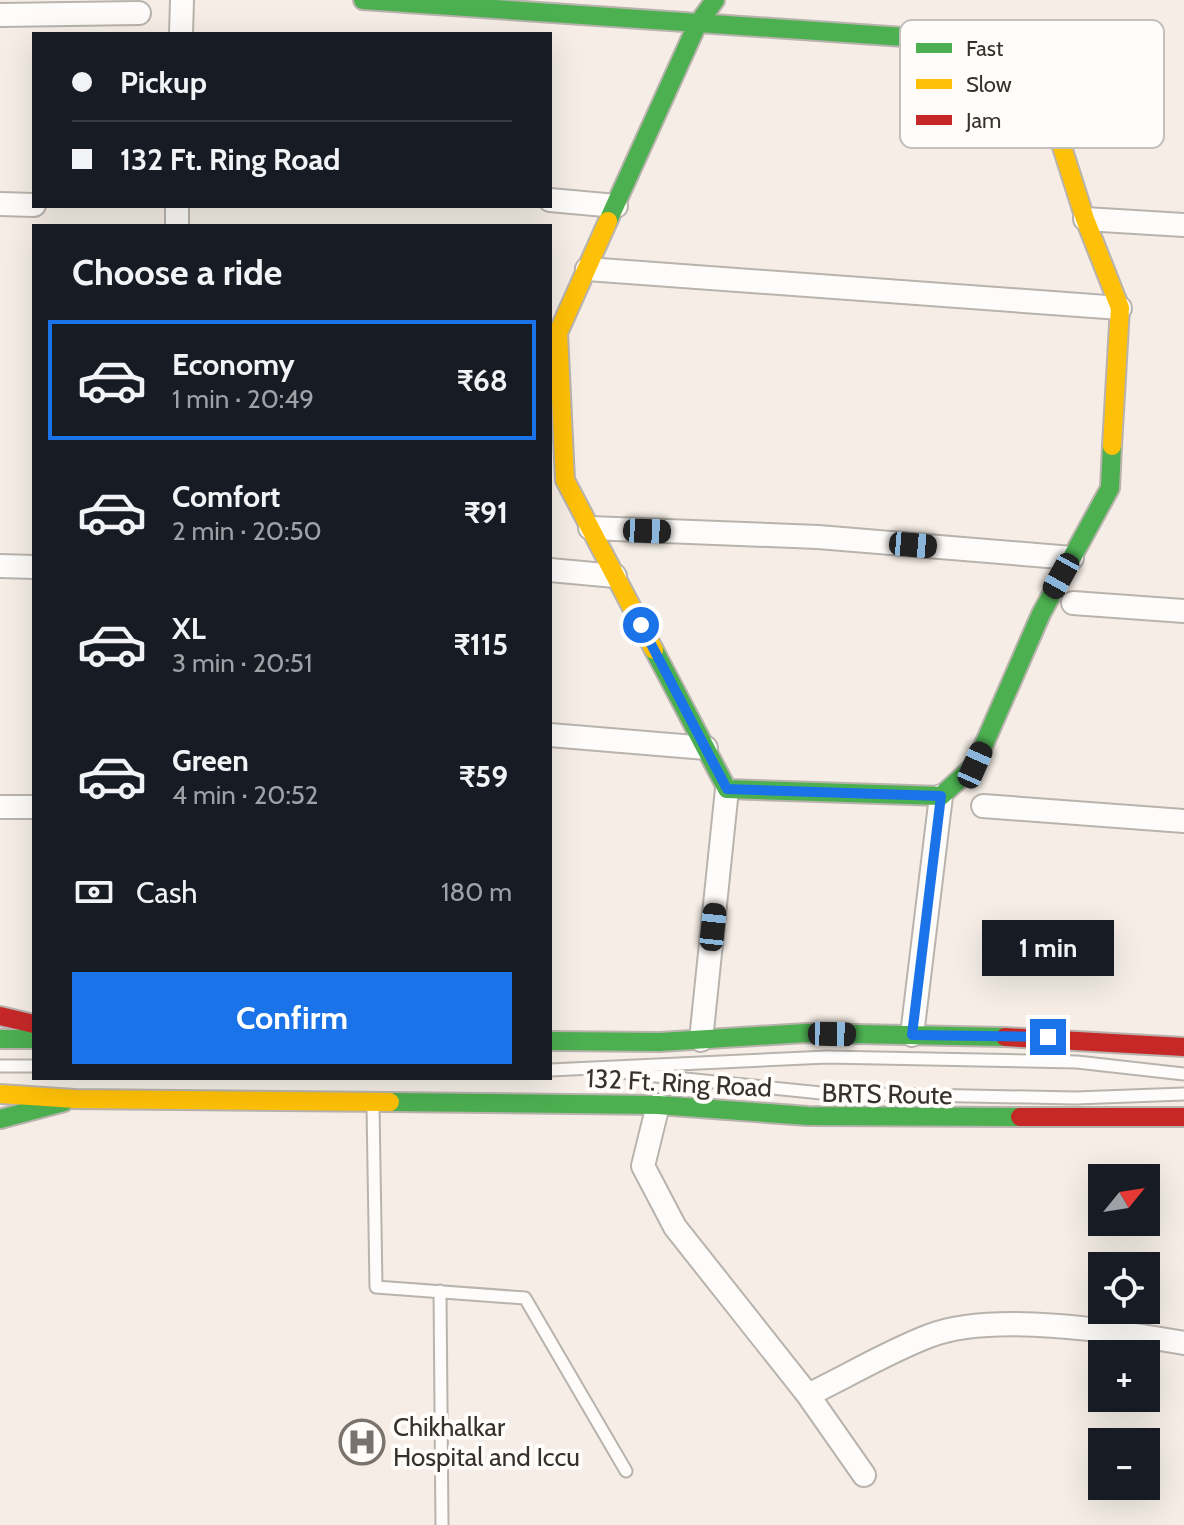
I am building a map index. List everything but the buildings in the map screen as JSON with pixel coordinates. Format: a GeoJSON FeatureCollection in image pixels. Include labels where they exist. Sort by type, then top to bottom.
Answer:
{"type":"FeatureCollection","features":[{"type":"Feature","properties":{"kind":"street"},"geometry":{"type":"LineString","coordinates":[[181,32],[182,0]]}},
{"type":"Feature","properties":{"kind":"street"},"geometry":{"type":"LineString","coordinates":[[363,0],[900,38]]}},
{"type":"Feature","properties":{"kind":"street"},"geometry":{"type":"LineString","coordinates":[[701,1040],[727,789],[565,480],[556,400],[558,333],[697,25],[715,0]]}},
{"type":"Feature","properties":{"kind":"street"},"geometry":{"type":"LineString","coordinates":[[0,15],[139,13]]}},
{"type":"Feature","properties":{"kind":"street"},"geometry":{"type":"LineString","coordinates":[[912,1035],[941,796],[975,765],[1041,614],[1110,488],[1120,308],[1085,219],[1062,148]]}},
{"type":"Feature","properties":{"kind":"street"},"geometry":{"type":"LineString","coordinates":[[552,200],[616,206]]}},
{"type":"Feature","properties":{"kind":"street"},"geometry":{"type":"LineString","coordinates":[[0,204],[32,205]]}},
{"type":"Feature","properties":{"kind":"street"},"geometry":{"type":"LineString","coordinates":[[1085,219],[1184,225]]}},
{"type":"Feature","properties":{"kind":"street"},"geometry":{"type":"LineString","coordinates":[[587,269],[1120,308]]}},
{"type":"Feature","properties":{"kind":"street"},"geometry":{"type":"LineString","coordinates":[[590,528],[818,537],[1072,558]]}},
{"type":"Feature","properties":{"kind":"street"},"geometry":{"type":"LineString","coordinates":[[0,566],[32,567]]}},
{"type":"Feature","properties":{"kind":"street"},"geometry":{"type":"LineString","coordinates":[[552,570],[615,576]]}},
{"type":"Feature","properties":{"kind":"street"},"geometry":{"type":"LineString","coordinates":[[1073,603],[1184,611]]}},
{"type":"Feature","properties":{"kind":"street"},"geometry":{"type":"LineString","coordinates":[[552,735],[706,748]]}},
{"type":"Feature","properties":{"kind":"street"},"geometry":{"type":"LineString","coordinates":[[727,789],[941,796]]}},
{"type":"Feature","properties":{"kind":"street"},"geometry":{"type":"LineString","coordinates":[[983,806],[1184,821]]}},
{"type":"Feature","properties":{"kind":"street"},"geometry":{"type":"LineString","coordinates":[[0,807],[32,807]]}},
{"type":"Feature","properties":{"kind":"street"},"geometry":{"type":"LineString","coordinates":[[0,1016],[32,1024]]}},
{"type":"Feature","properties":{"kind":"street","name":"132 Ft. Ring Road"},"geometry":{"type":"LineString","coordinates":[[552,1041],[701,1040],[806,1033],[1075,1038],[1184,1047]]}},
{"type":"Feature","properties":{"kind":"street"},"geometry":{"type":"LineString","coordinates":[[0,1039],[32,1039]]}},
{"type":"Feature","properties":{"kind":"street"},"geometry":{"type":"LineString","coordinates":[[0,1094],[75,1099]]}},
{"type":"Feature","properties":{"kind":"street"},"geometry":{"type":"LineString","coordinates":[[0,1119],[75,1099]]}},
{"type":"Feature","properties":{"kind":"street","name":"132 Ft. Ring Road"},"geometry":{"type":"LineString","coordinates":[[75,1099],[658,1105],[808,1116],[1184,1117]]}},
{"type":"Feature","properties":{"kind":"street"},"geometry":{"type":"LineString","coordinates":[[658,1105],[643,1166],[675,1227],[808,1395],[864,1475]]}},
{"type":"Feature","properties":{"kind":"street"},"geometry":{"type":"LineString","coordinates":[[808,1395],[931,1335],[993,1324],[1133,1334],[1184,1343]]}},
{"type":"Feature","properties":{"kind":"lane","name":"BRTS Route"},"geometry":{"type":"LineString","coordinates":[[552,1070],[827,1057],[1077,1062],[1184,1074]]}},
{"type":"Feature","properties":{"kind":"lane"},"geometry":{"type":"LineString","coordinates":[[0,1066],[32,1066]]}},
{"type":"Feature","properties":{"kind":"lane","name":"BRTS Route"},"geometry":{"type":"LineString","coordinates":[[591,1070],[821,1093],[1075,1098],[1184,1094]]}},
{"type":"Feature","properties":{"kind":"lane"},"geometry":{"type":"LineString","coordinates":[[373,1102],[376,1287],[525,1298],[626,1471]]}},
{"type":"Feature","properties":{"kind":"lane"},"geometry":{"type":"LineString","coordinates":[[440,1291],[442,1525]]}},
{"type":"Feature","properties":{"kind":"traffic: fast"},"geometry":{"type":"LineString","coordinates":[[363,0],[900,37]]}},
{"type":"Feature","properties":{"kind":"traffic: fast"},"geometry":{"type":"LineString","coordinates":[[608,221],[697,25],[715,0]]}},
{"type":"Feature","properties":{"kind":"traffic: fast"},"geometry":{"type":"LineString","coordinates":[[654,650],[727,789],[941,796],[975,765],[1041,614],[1110,488],[1112,446]]}},
{"type":"Feature","properties":{"kind":"traffic: fast"},"geometry":{"type":"LineString","coordinates":[[552,1041],[660,1042],[806,1033],[1005,1037]]}},
{"type":"Feature","properties":{"kind":"traffic: fast"},"geometry":{"type":"LineString","coordinates":[[0,1039],[32,1039]]}},
{"type":"Feature","properties":{"kind":"traffic: fast"},"geometry":{"type":"LineString","coordinates":[[0,1119],[64,1102]]}},
{"type":"Feature","properties":{"kind":"traffic: fast"},"geometry":{"type":"LineString","coordinates":[[390,1102],[658,1105],[808,1116],[1020,1117]]}},
{"type":"Feature","properties":{"kind":"traffic: slow"},"geometry":{"type":"LineString","coordinates":[[1062,148],[1085,219],[1120,308],[1112,446]]}},
{"type":"Feature","properties":{"kind":"traffic: slow"},"geometry":{"type":"LineString","coordinates":[[608,221],[558,333],[565,480],[654,650]]}},
{"type":"Feature","properties":{"kind":"traffic: slow"},"geometry":{"type":"LineString","coordinates":[[0,1094],[75,1099],[390,1102]]}},
{"type":"Feature","properties":{"kind":"traffic: jam"},"geometry":{"type":"LineString","coordinates":[[0,1016],[32,1024]]}},
{"type":"Feature","properties":{"kind":"traffic: jam"},"geometry":{"type":"LineString","coordinates":[[1005,1037],[1184,1047]]}},
{"type":"Feature","properties":{"kind":"traffic: jam"},"geometry":{"type":"LineString","coordinates":[[1020,1117],[1184,1117]]}},
{"type":"Feature","properties":{"kind":"place","name":"Chikhalkar Hospital and Iccu"},"geometry":{"type":"Point","coordinates":[362,1442]}},
{"type":"Feature","properties":{"kind":"route"},"geometry":{"type":"LineString","coordinates":[[641,625],[727,789],[941,796],[912,1035],[1048,1037]]}}]}
